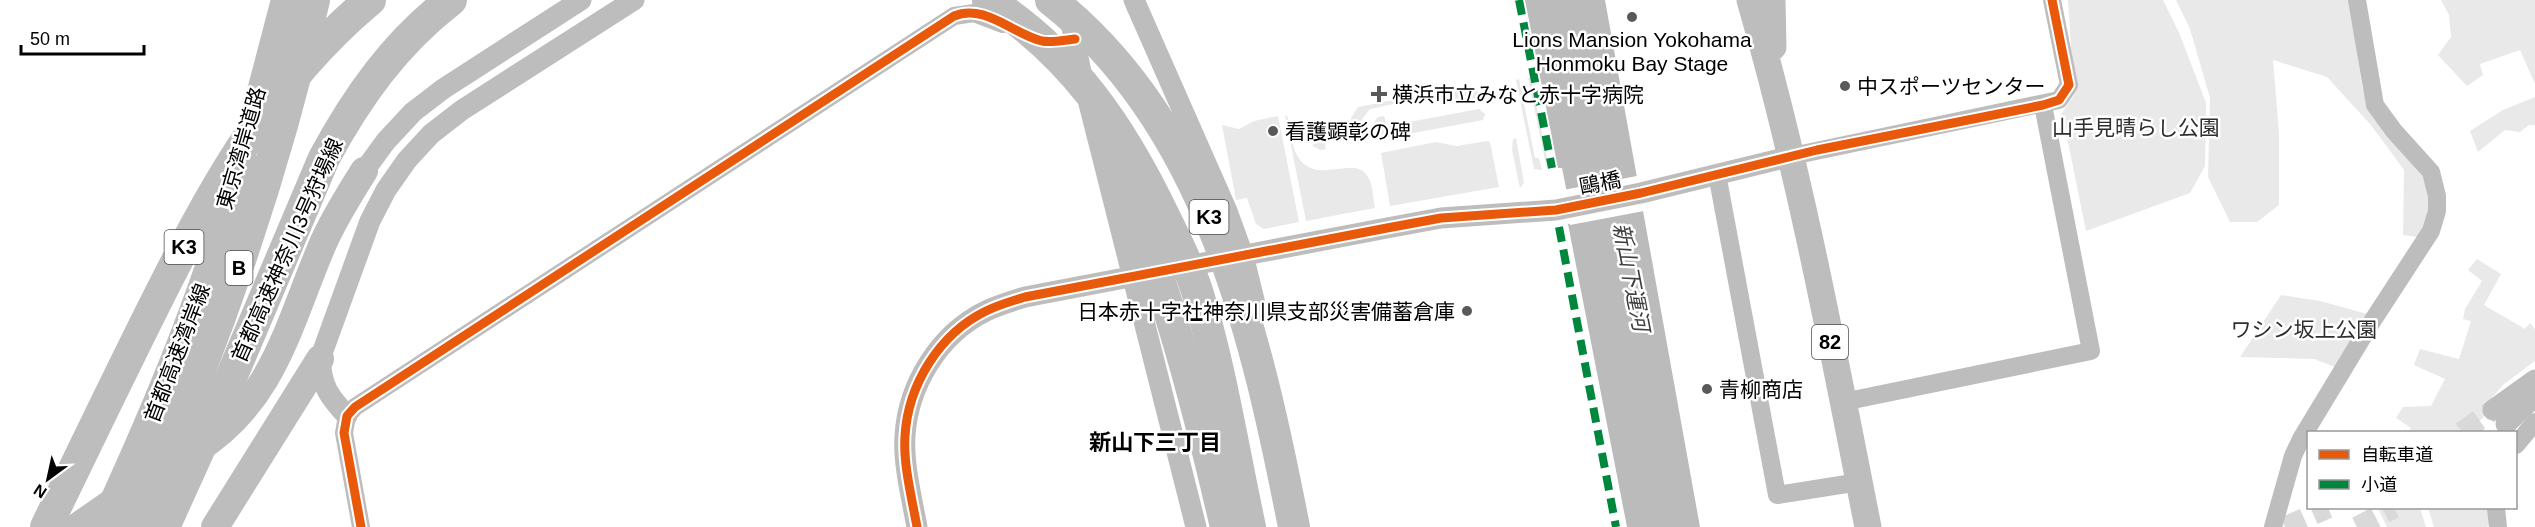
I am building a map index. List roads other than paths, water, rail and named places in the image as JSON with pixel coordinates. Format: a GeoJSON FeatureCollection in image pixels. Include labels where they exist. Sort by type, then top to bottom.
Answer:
{"type":"FeatureCollection","features":[{"type":"Feature","properties":{"kind":"highway","name":"東京湾岸道路"},"geometry":{"type":"LineString","coordinates":[[97,527],[151,407],[206,264],[237,170],[281,0]]}},
{"type":"Feature","properties":{"kind":"highway","name":"首都高速湾岸線"},"geometry":{"type":"LineString","coordinates":[[104,527],[162,395],[214,258],[241,174],[287,0]]}},
{"type":"Feature","properties":{"kind":"highway","name":"東京湾岸道路"},"geometry":{"type":"LineString","coordinates":[[110,527],[170,393],[220,258],[247,173],[293,0]]}},
{"type":"Feature","properties":{"kind":"highway","name":"首都高速湾岸線"},"geometry":{"type":"LineString","coordinates":[[134,527],[191,397],[241,261],[284,122],[314,0]]}},
{"type":"Feature","properties":{"kind":"highway","name":"K3"},"geometry":{"type":"LineString","coordinates":[[46,527],[172,270],[229,164],[259,120],[308,58],[370,0]]}},
{"type":"Feature","properties":{"kind":"highway","name":"首都高速神奈川3号狩場線"},"geometry":{"type":"LineString","coordinates":[[165,527],[222,399],[302,207],[345,121],[385,62],[409,36],[451,0]]}},
{"type":"Feature","properties":{"kind":"highway","name":"K3"},"geometry":{"type":"LineString","coordinates":[[988,0],[1025,27],[1080,80],[1115,125],[1142,170],[1185,260],[1218,342],[1236,396],[1267,527]]}},
{"type":"Feature","properties":{"kind":"highway"},"geometry":{"type":"LineString","coordinates":[[1019,0],[1034,17],[1074,78],[1091,107],[1115,161],[1160,284],[1208,448],[1226,527]]}},
{"type":"Feature","properties":{"kind":"highway","name":"K3"},"geometry":{"type":"LineString","coordinates":[[1051,0],[1110,55],[1152,110],[1198,190],[1229,267],[1248,328],[1294,527]]}},
{"type":"Feature","properties":{"kind":"highway","name":"K3"},"geometry":{"type":"LineString","coordinates":[[1051,0],[1098,67],[1153,156],[1231,310],[1263,383],[1296,487],[1303,527]]}},
{"type":"Feature","properties":{"kind":"highway"},"geometry":{"type":"LineString","coordinates":[[77,527],[211,440],[231,425],[249,405],[291,325],[325,239],[364,171]]}},
{"type":"Feature","properties":{"kind":"highway","name":"K3"},"geometry":{"type":"LineString","coordinates":[[1213,227],[1248,361],[1281,527]]}},
{"type":"Feature","properties":{"kind":"highway","name":"K3"},"geometry":{"type":"LineString","coordinates":[[1197,291],[1250,527]]}},
{"type":"Feature","properties":{"kind":"highway"},"geometry":{"type":"LineString","coordinates":[[215,527],[321,358]]}},
{"type":"Feature","properties":{"kind":"main road","name":"82"},"geometry":{"type":"LineString","coordinates":[[1750,0],[1792,156],[1868,527]]}},
{"type":"Feature","properties":{"kind":"main road","name":"82"},"geometry":{"type":"LineString","coordinates":[[1772,0],[1774,86]]}},
{"type":"Feature","properties":{"kind":"street"},"geometry":{"type":"LineString","coordinates":[[364,171],[386,141],[413,112],[443,89],[581,0]]}},
{"type":"Feature","properties":{"kind":"street"},"geometry":{"type":"LineString","coordinates":[[347,416],[327,393],[321,376],[321,358],[370,221],[386,190],[407,160],[431,134],[462,110],[634,0]]}},
{"type":"Feature","properties":{"kind":"street"},"geometry":{"type":"LineString","coordinates":[[1067,0],[1132,276],[1196,527]]}},
{"type":"Feature","properties":{"kind":"street"},"geometry":{"type":"LineString","coordinates":[[1134,0],[1227,211],[1243,255],[1303,527]]}},
{"type":"Feature","properties":{"kind":"street"},"geometry":{"type":"LineString","coordinates":[[1792,156],[2059,100],[2069,85],[2052,0]]}},
{"type":"Feature","properties":{"kind":"street"},"geometry":{"type":"LineString","coordinates":[[2274,527],[2293,456],[2301,439],[2373,320],[2431,231],[2437,211],[2437,196],[2431,172],[2394,131],[2375,105],[2357,0]]}},
{"type":"Feature","properties":{"kind":"street"},"geometry":{"type":"LineString","coordinates":[[361,527],[343,426],[347,416],[355,407],[954,16],[967,12],[982,15],[1041,41],[1075,39]]}},
{"type":"Feature","properties":{"kind":"street"},"geometry":{"type":"LineString","coordinates":[[1843,402],[2091,351],[2043,105]]}},
{"type":"Feature","properties":{"kind":"street","name":"鷗橋"},"geometry":{"type":"LineString","coordinates":[[917,527],[904,437],[911,396],[931,359],[951,336],[986,311],[1024,297],[1441,218],[1566,207],[1641,193],[1792,156]]}},
{"type":"Feature","properties":{"kind":"street"},"geometry":{"type":"LineString","coordinates":[[1718,174],[1777,495],[1859,482]]}},
{"type":"Feature","properties":{"kind":"street"},"geometry":{"type":"LineString","coordinates":[[2535,380],[2499,417],[2535,396]]}},
{"type":"Feature","properties":{"kind":"street"},"geometry":{"type":"LineString","coordinates":[[2517,444],[2535,422]]}},
{"type":"Feature","properties":{"kind":"street"},"geometry":{"type":"LineString","coordinates":[[2496,509],[2498,527]]}},
{"type":"Feature","properties":{"kind":"water","name":"新山下運河"},"geometry":{"type":"Polygon","coordinates":[[[1525,0],[1605,0],[1700,527],[1627,527],[1568,224],[1573,223],[1562,168],[1558,168],[1525,0]]]}},
{"type":"Feature","properties":{"kind":"tunnel"},"geometry":{"type":"LineString","coordinates":[[2463,431],[2493,410]]}},
{"type":"Feature","properties":{"kind":"tunnel"},"geometry":{"type":"LineString","coordinates":[[2285,527],[2326,509]]}},
{"type":"Feature","properties":{"kind":"tunnel"},"geometry":{"type":"LineString","coordinates":[[2357,527],[2392,509]]}},
{"type":"Feature","properties":{"kind":"place","name":"Lions Mansion Yokohama Honmoku Bay Stage"},"geometry":{"type":"Point","coordinates":[1632,17]}},
{"type":"Feature","properties":{"kind":"place","name":"中スポーツセンター"},"geometry":{"type":"Point","coordinates":[1845,86]}},
{"type":"Feature","properties":{"kind":"place","name":"横浜市立みなと赤十字病院"},"geometry":{"type":"Point","coordinates":[1379,94]}},
{"type":"Feature","properties":{"kind":"place","name":"看護顕彰の碑"},"geometry":{"type":"Point","coordinates":[1273,131]}},
{"type":"Feature","properties":{"kind":"place","name":"日本赤十字社神奈川県支部災害備蓄倉庫"},"geometry":{"type":"Point","coordinates":[1467,311]}},
{"type":"Feature","properties":{"kind":"place","name":"青柳商店"},"geometry":{"type":"Point","coordinates":[1707,389]}},
{"type":"Feature","properties":{"kind":"district","name":"新山下三丁目"},"geometry":{"type":"Point","coordinates":[1155,442]}},
{"type":"Feature","properties":{"kind":"park label","name":"山手見晴らし公園"},"geometry":{"type":"Point","coordinates":[2136,127]}},
{"type":"Feature","properties":{"kind":"park label","name":"ワシン坂上公園"},"geometry":{"type":"Point","coordinates":[2304,329]}}]}
